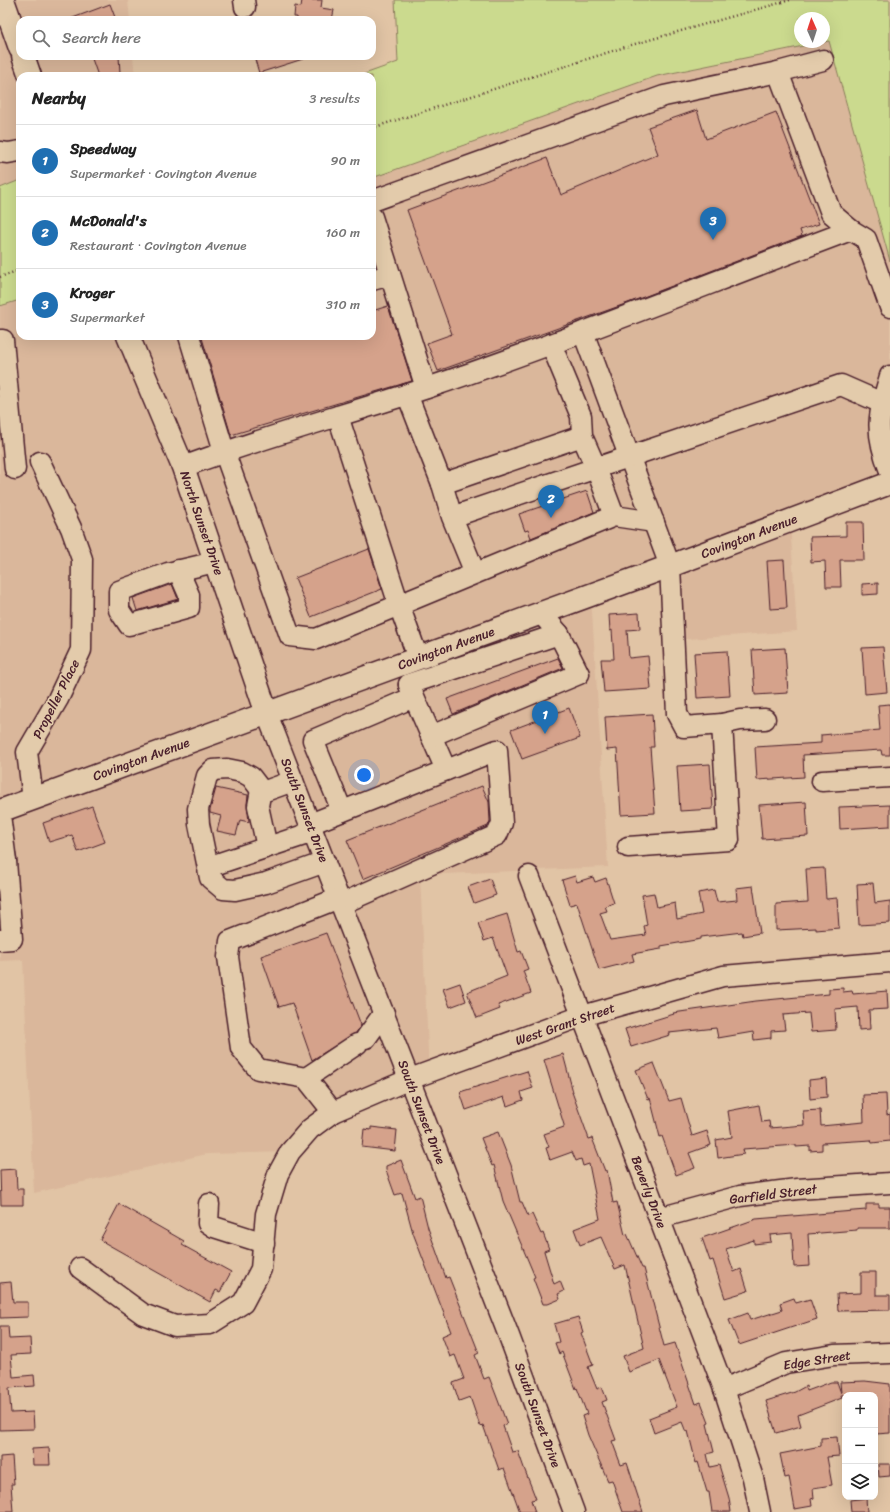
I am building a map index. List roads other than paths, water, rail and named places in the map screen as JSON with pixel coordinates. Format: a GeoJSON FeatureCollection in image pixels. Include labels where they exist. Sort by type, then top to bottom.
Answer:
{"type":"FeatureCollection","features":[{"type":"Feature","properties":{"kind":"main road"},"geometry":{"type":"LineString","coordinates":[[3,0],[16,37]]}},
{"type":"Feature","properties":{"kind":"main road"},"geometry":{"type":"LineString","coordinates":[[24,60],[29,72]]}},
{"type":"Feature","properties":{"kind":"main road","name":"North Sunset Drive"},"geometry":{"type":"LineString","coordinates":[[130,340],[183,467],[267,714]]}},
{"type":"Feature","properties":{"kind":"main road","name":"Covington Avenue"},"geometry":{"type":"LineString","coordinates":[[0,811],[267,714],[411,676],[541,613],[890,483]]}},
{"type":"Feature","properties":{"kind":"street"},"geometry":{"type":"LineString","coordinates":[[376,200],[664,96],[778,72],[823,60]]}},
{"type":"Feature","properties":{"kind":"street"},"geometry":{"type":"LineString","coordinates":[[778,72],[831,213],[851,230],[866,239],[890,304]]}},
{"type":"Feature","properties":{"kind":"street"},"geometry":{"type":"LineString","coordinates":[[0,152],[8,154],[16,152]]}},
{"type":"Feature","properties":{"kind":"street"},"geometry":{"type":"LineString","coordinates":[[183,467],[224,451],[426,388],[551,344],[851,230]]}},
{"type":"Feature","properties":{"kind":"street"},"geometry":{"type":"LineString","coordinates":[[376,244],[381,277],[426,388]]}},
{"type":"Feature","properties":{"kind":"street"},"geometry":{"type":"LineString","coordinates":[[583,332],[670,566],[677,714],[684,727],[722,724],[740,720],[765,719]]}},
{"type":"Feature","properties":{"kind":"street"},"geometry":{"type":"LineString","coordinates":[[0,340],[3,340],[15,469]]}},
{"type":"Feature","properties":{"kind":"street"},"geometry":{"type":"LineString","coordinates":[[190,340],[224,451],[290,636],[316,639],[614,516],[654,522]]}},
{"type":"Feature","properties":{"kind":"street"},"geometry":{"type":"LineString","coordinates":[[551,344],[581,416],[582,436],[614,516]]}},
{"type":"Feature","properties":{"kind":"street"},"geometry":{"type":"LineString","coordinates":[[890,376],[886,403],[879,427],[881,448],[890,471]]}},
{"type":"Feature","properties":{"kind":"street"},"geometry":{"type":"LineString","coordinates":[[452,517],[841,385],[886,403]]}},
{"type":"Feature","properties":{"kind":"street"},"geometry":{"type":"LineString","coordinates":[[407,394],[442,484],[452,517],[475,573]]}},
{"type":"Feature","properties":{"kind":"street"},"geometry":{"type":"LineString","coordinates":[[338,416],[400,605],[411,676],[431,736],[446,770]]}},
{"type":"Feature","properties":{"kind":"street"},"geometry":{"type":"LineString","coordinates":[[442,484],[582,436]]}},
{"type":"Feature","properties":{"kind":"street","name":"Propeller Place"},"geometry":{"type":"LineString","coordinates":[[33,799],[27,752],[58,699],[81,650],[82,559],[71,528],[40,462]]}},
{"type":"Feature","properties":{"kind":"street"},"geometry":{"type":"LineString","coordinates":[[178,570],[189,595],[189,608],[129,625],[119,610],[119,591],[178,570],[215,562]]}},
{"type":"Feature","properties":{"kind":"street"},"geometry":{"type":"LineString","coordinates":[[431,736],[579,674],[559,634],[541,613]]}},
{"type":"Feature","properties":{"kind":"street"},"geometry":{"type":"LineString","coordinates":[[342,811],[313,740],[411,676],[559,634]]}},
{"type":"Feature","properties":{"kind":"street","name":"South Sunset Drive"},"geometry":{"type":"LineString","coordinates":[[267,714],[509,1336],[574,1512]]}},
{"type":"Feature","properties":{"kind":"street"},"geometry":{"type":"LineString","coordinates":[[628,847],[729,840],[722,724]]}},
{"type":"Feature","properties":{"kind":"street"},"geometry":{"type":"LineString","coordinates":[[208,867],[267,848],[312,828],[342,811],[497,750],[502,823],[497,835],[340,901],[230,941],[228,957],[241,1048],[258,1069],[306,1078],[333,1112]]}},
{"type":"Feature","properties":{"kind":"street"},"geometry":{"type":"LineString","coordinates":[[267,848],[258,806],[261,790],[251,777],[242,772],[227,769],[213,770],[207,776],[198,809],[199,824],[210,878],[223,889],[235,890],[266,883],[325,862]]}},
{"type":"Feature","properties":{"kind":"street"},"geometry":{"type":"LineString","coordinates":[[822,781],[890,777]]}},
{"type":"Feature","properties":{"kind":"street"},"geometry":{"type":"LineString","coordinates":[[261,790],[268,790],[293,781]]}},
{"type":"Feature","properties":{"kind":"street"},"geometry":{"type":"LineString","coordinates":[[0,815],[6,939]]}},
{"type":"Feature","properties":{"kind":"street","name":"Beverly Drive"},"geometry":{"type":"LineString","coordinates":[[529,876],[724,1389],[753,1478],[760,1512]]}},
{"type":"Feature","properties":{"kind":"street","name":"West Grant Street"},"geometry":{"type":"LineString","coordinates":[[80,1268],[143,1314],[175,1326],[210,1324],[243,1303],[261,1269],[266,1214],[278,1174],[290,1152],[310,1129],[333,1112],[410,1079],[582,1016],[723,976],[890,962]]}},
{"type":"Feature","properties":{"kind":"street"},"geometry":{"type":"LineString","coordinates":[[306,1078],[362,1041],[384,1013]]}},
{"type":"Feature","properties":{"kind":"street","name":"Garfield Street"},"geometry":{"type":"LineString","coordinates":[[659,1218],[740,1196],[797,1189],[890,1183]]}},
{"type":"Feature","properties":{"kind":"street"},"geometry":{"type":"LineString","coordinates":[[209,1204],[208,1222],[214,1227],[264,1243]]}},
{"type":"Feature","properties":{"kind":"street","name":"Edge Street"},"geometry":{"type":"LineString","coordinates":[[724,1389],[786,1363],[834,1355],[890,1353]]}},
{"type":"Feature","properties":{"kind":"place","name":"Kroger"},"geometry":{"type":"Point","coordinates":[713,240]}},
{"type":"Feature","properties":{"kind":"place","name":"McDonald's"},"geometry":{"type":"Point","coordinates":[551,518]}},
{"type":"Feature","properties":{"kind":"place","name":"Speedway"},"geometry":{"type":"Point","coordinates":[545,734]}}]}
